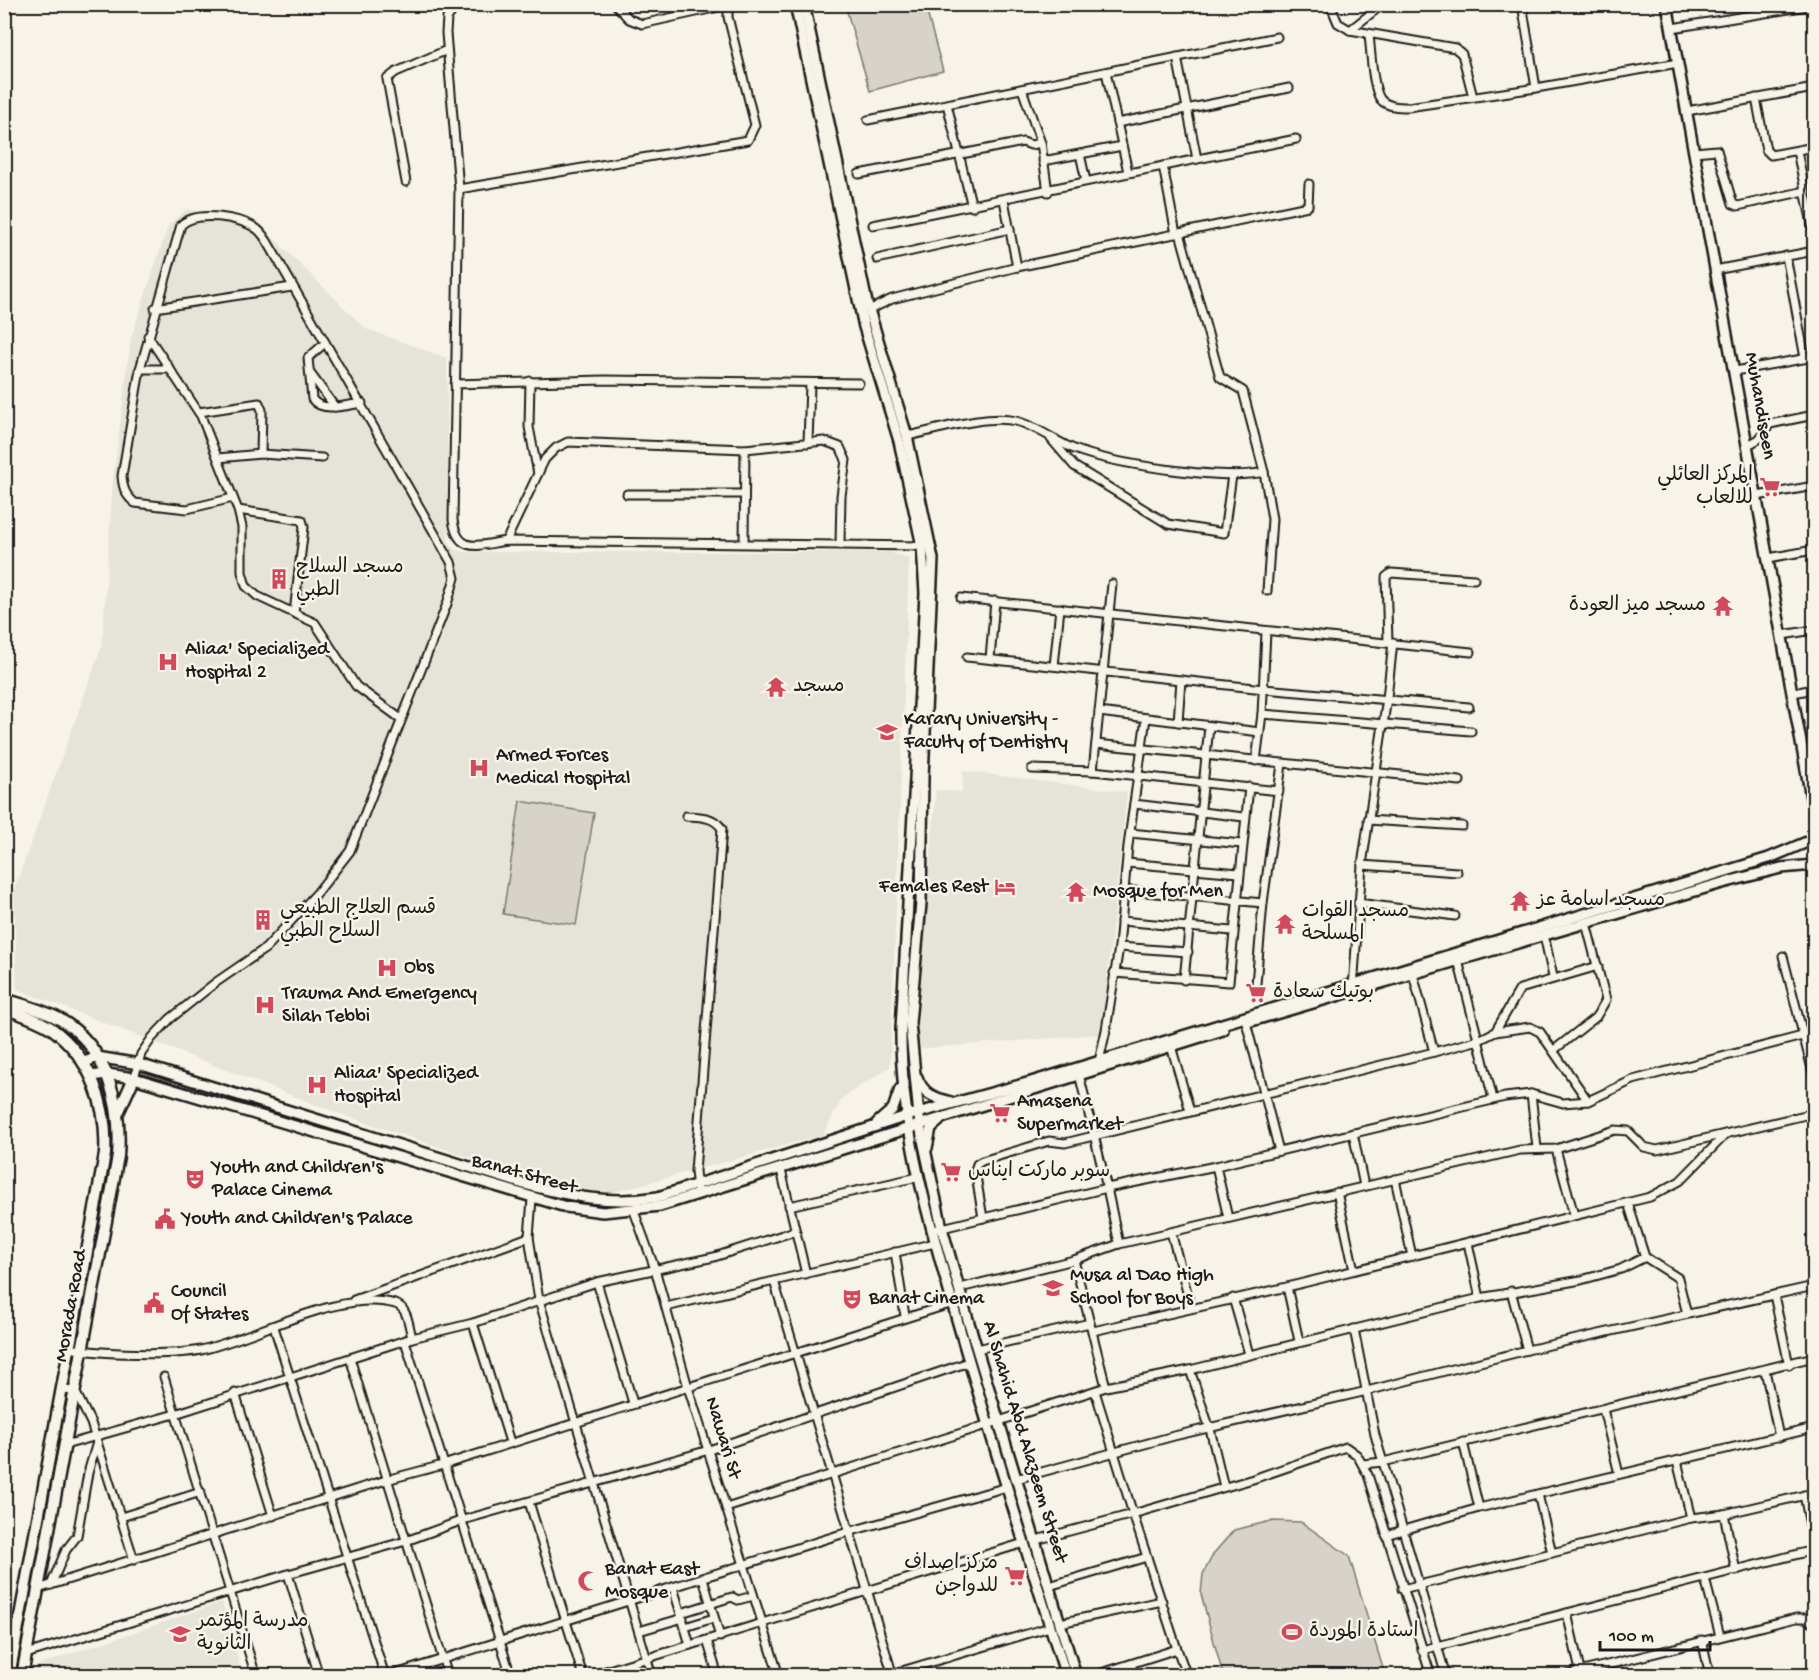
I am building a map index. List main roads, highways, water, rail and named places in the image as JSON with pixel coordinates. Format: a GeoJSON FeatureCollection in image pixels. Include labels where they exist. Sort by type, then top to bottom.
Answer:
{"type":"FeatureCollection","features":[{"type":"Feature","properties":{"kind":"main road"},"geometry":{"type":"LineString","coordinates":[[795,4],[864,327],[905,464],[926,545]]}},
{"type":"Feature","properties":{"kind":"main road"},"geometry":{"type":"LineString","coordinates":[[804,4],[869,310],[907,436],[926,545],[919,776],[904,956],[902,1080],[893,1109],[870,1128]]}},
{"type":"Feature","properties":{"kind":"main road","name":"Muhandiseen"},"geometry":{"type":"LineString","coordinates":[[1667,4],[1782,635],[1810,762],[1815,814]]}},
{"type":"Feature","properties":{"kind":"main road","name":"Al Shahid Abd Alazeem Street"},"geometry":{"type":"LineString","coordinates":[[919,776],[921,903],[910,1023],[912,1065],[920,1126],[942,1228],[1076,1676]]}},
{"type":"Feature","properties":{"kind":"main road"},"geometry":{"type":"LineString","coordinates":[[1098,1064],[1171,1046],[1353,987],[1413,974],[1544,935],[1559,926],[1586,923],[1781,854],[1815,839]]}},
{"type":"Feature","properties":{"kind":"main road"},"geometry":{"type":"LineString","coordinates":[[926,1156],[931,1128],[956,1113],[1079,1074],[1098,1064],[1672,892],[1781,868],[1815,865]]}},
{"type":"Feature","properties":{"kind":"main road","name":"Morada Road"},"geometry":{"type":"LineString","coordinates":[[4,999],[60,1019],[83,1038],[107,1074],[118,1113],[118,1156],[22,1676]]}},
{"type":"Feature","properties":{"kind":"main road","name":"Morada Road"},"geometry":{"type":"LineString","coordinates":[[4,1008],[51,1029],[83,1063],[99,1094],[104,1115],[105,1154],[9,1676]]}},
{"type":"Feature","properties":{"kind":"main road"},"geometry":{"type":"LineString","coordinates":[[83,1063],[97,1057]]}},
{"type":"Feature","properties":{"kind":"main road","name":"Banat Street"},"geometry":{"type":"LineString","coordinates":[[97,1057],[139,1064],[462,1166],[575,1198],[633,1201],[698,1190],[781,1170],[956,1113]]}},
{"type":"Feature","properties":{"kind":"main road","name":"Banat Street"},"geometry":{"type":"LineString","coordinates":[[91,1076],[107,1074],[134,1078],[532,1198],[603,1212],[660,1206],[698,1190],[907,1116],[1098,1064]]}},
{"type":"Feature","properties":{"kind":"main road"},"geometry":{"type":"LineString","coordinates":[[912,1065],[927,1094],[934,1098],[954,1102]]}},
{"type":"Feature","properties":{"kind":"main road"},"geometry":{"type":"LineString","coordinates":[[118,1113],[134,1078]]}},
{"type":"Feature","properties":{"kind":"main road","name":"Al Shahid Abd Alazeem Street"},"geometry":{"type":"LineString","coordinates":[[902,1080],[907,1129],[935,1243],[1024,1544],[1066,1676]]}},
{"type":"Feature","properties":{"kind":"main road"},"geometry":{"type":"LineString","coordinates":[[1040,1594],[1050,1589]]}},
{"type":"Feature","properties":{"kind":"place","name":"المركز العائلي للالعاب"},"geometry":{"type":"Point","coordinates":[1770,487]}},
{"type":"Feature","properties":{"kind":"place","name":"مسجد السلاح الطبي"},"geometry":{"type":"Point","coordinates":[279,579]}},
{"type":"Feature","properties":{"kind":"place","name":"مسجد ميز العودة"},"geometry":{"type":"Point","coordinates":[1723,606]}},
{"type":"Feature","properties":{"kind":"place","name":"Aliaa' Specialized Hospital 2"},"geometry":{"type":"Point","coordinates":[168,662]}},
{"type":"Feature","properties":{"kind":"place","name":"مسجد"},"geometry":{"type":"Point","coordinates":[776,687]}},
{"type":"Feature","properties":{"kind":"place","name":"Karary University - Faculty of Dentistry"},"geometry":{"type":"Point","coordinates":[887,732]}},
{"type":"Feature","properties":{"kind":"place","name":"Armed Forces Medical Hospital"},"geometry":{"type":"Point","coordinates":[479,768]}},
{"type":"Feature","properties":{"kind":"place","name":"Females Rest"},"geometry":{"type":"Point","coordinates":[1005,887]}},
{"type":"Feature","properties":{"kind":"place","name":"Mosque for Men"},"geometry":{"type":"Point","coordinates":[1076,892]}},
{"type":"Feature","properties":{"kind":"place","name":"مسجد اسامة عز"},"geometry":{"type":"Point","coordinates":[1520,901]}},
{"type":"Feature","properties":{"kind":"place","name":"قسم العلاج الطبيعي السلاح الطبي"},"geometry":{"type":"Point","coordinates":[263,920]}},
{"type":"Feature","properties":{"kind":"place","name":"مسجد القوات المسلحة"},"geometry":{"type":"Point","coordinates":[1285,924]}},
{"type":"Feature","properties":{"kind":"place","name":"Obs"},"geometry":{"type":"Point","coordinates":[387,968]}},
{"type":"Feature","properties":{"kind":"place","name":"بوتيك سعادة"},"geometry":{"type":"Point","coordinates":[1256,993]}},
{"type":"Feature","properties":{"kind":"place","name":"Trauma And Emergency Silah Tebbi"},"geometry":{"type":"Point","coordinates":[265,1005]}},
{"type":"Feature","properties":{"kind":"place","name":"Aliaa' Specialized Hospital"},"geometry":{"type":"Point","coordinates":[317,1085]}},
{"type":"Feature","properties":{"kind":"place","name":"Amasena Supermarket"},"geometry":{"type":"Point","coordinates":[1000,1113]}},
{"type":"Feature","properties":{"kind":"place","name":"سوبر ماركت ايناس"},"geometry":{"type":"Point","coordinates":[951,1172]}},
{"type":"Feature","properties":{"kind":"place","name":"Youth and Children's Palace Cinema"},"geometry":{"type":"Point","coordinates":[195,1179]}},
{"type":"Feature","properties":{"kind":"place","name":"Youth and Children's Palace"},"geometry":{"type":"Point","coordinates":[165,1219]}},
{"type":"Feature","properties":{"kind":"place","name":"Musa al Dao High School for Boys"},"geometry":{"type":"Point","coordinates":[1053,1288]}},
{"type":"Feature","properties":{"kind":"place","name":"Banat Cinema"},"geometry":{"type":"Point","coordinates":[852,1299]}},
{"type":"Feature","properties":{"kind":"place","name":"Council Of States"},"geometry":{"type":"Point","coordinates":[154,1303]}},
{"type":"Feature","properties":{"kind":"place","name":"مركز اصداف للدواجن"},"geometry":{"type":"Point","coordinates":[1015,1576]}},
{"type":"Feature","properties":{"kind":"place","name":"Banat East Mosque"},"geometry":{"type":"Point","coordinates":[588,1581]}},
{"type":"Feature","properties":{"kind":"place","name":"استادة الموردة"},"geometry":{"type":"Point","coordinates":[1292,1632]}},
{"type":"Feature","properties":{"kind":"place","name":"مدرسة المؤتمر الثانوية"},"geometry":{"type":"Point","coordinates":[180,1634]}}]}
